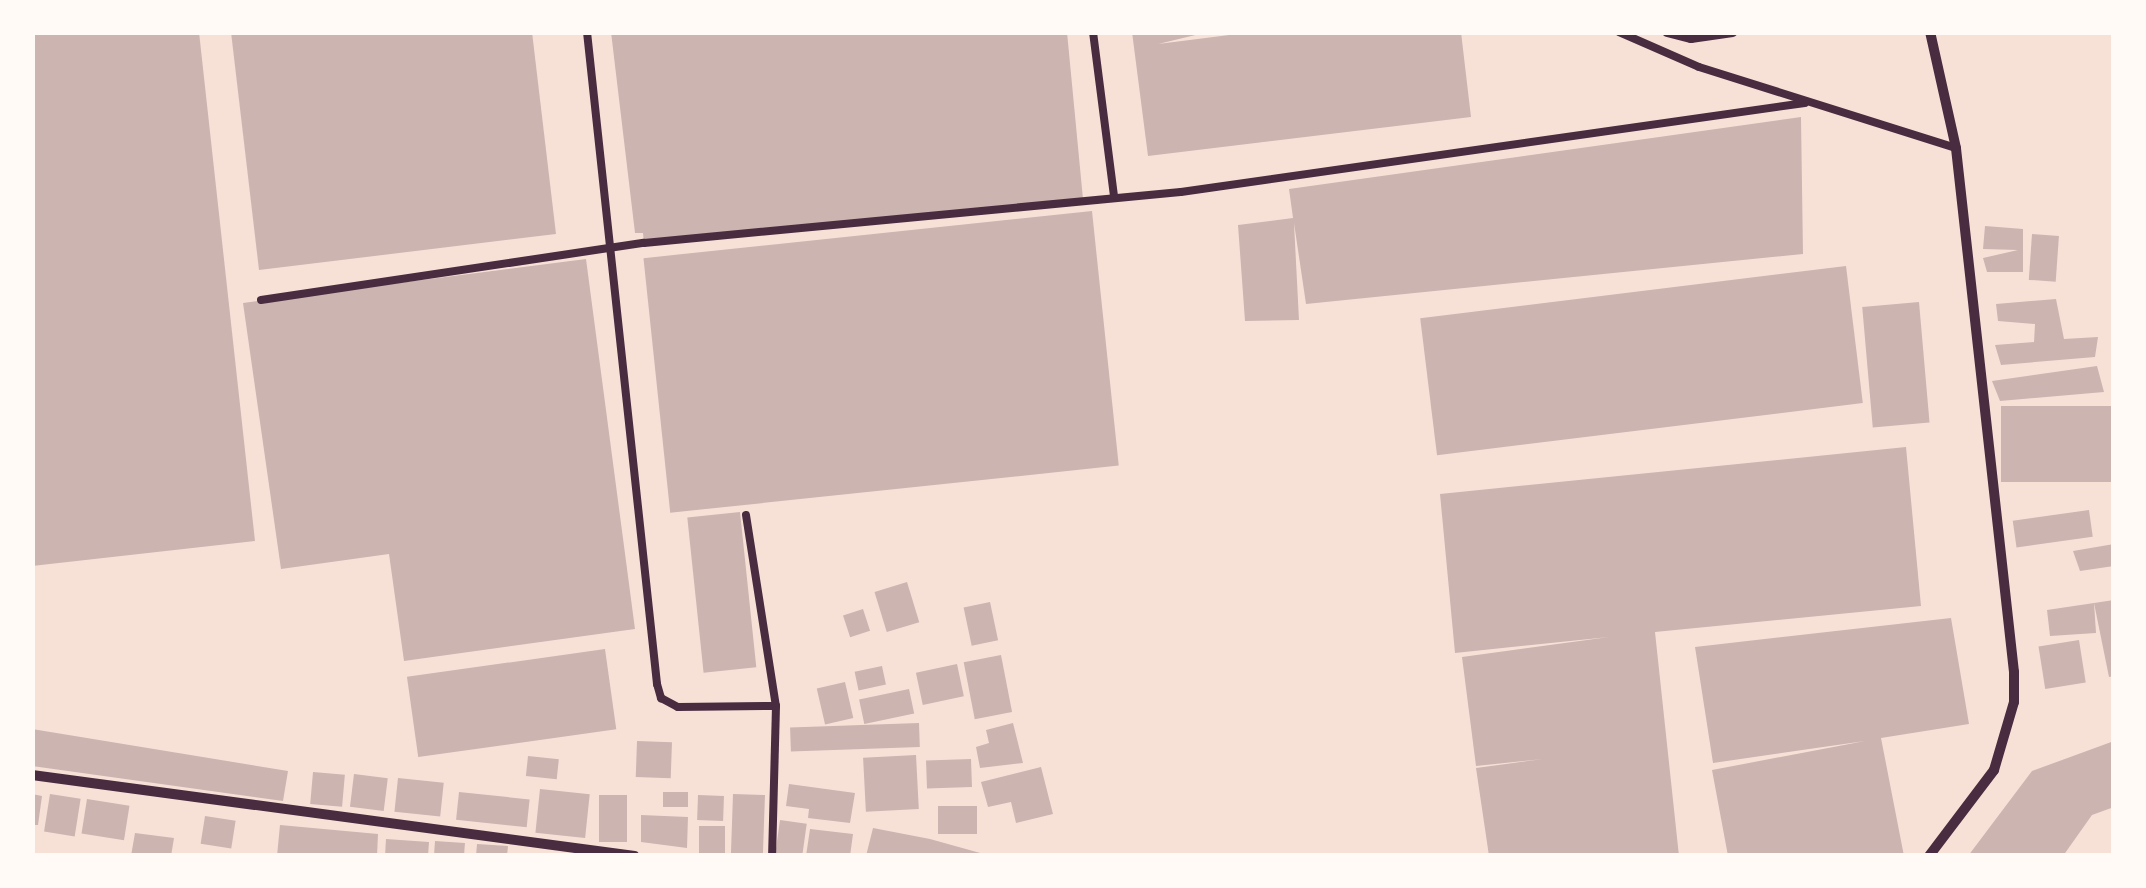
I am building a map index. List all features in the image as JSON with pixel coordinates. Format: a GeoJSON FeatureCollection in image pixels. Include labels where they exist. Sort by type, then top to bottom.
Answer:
{"type":"FeatureCollection","features":[{"type":"Feature","properties":{"kind":"street"},"geometry":{"type":"LineString","coordinates":[[1667,32],[1691,38],[1734,32]]}},
{"type":"Feature","properties":{"kind":"street"},"geometry":{"type":"LineString","coordinates":[[1928,856],[1984,790],[2002,753],[2014,702],[1956,148],[1930,32]]}},
{"type":"Feature","properties":{"kind":"street"},"geometry":{"type":"LineString","coordinates":[[32,775],[635,856]]}},
{"type":"Feature","properties":{"kind":"lane"},"geometry":{"type":"LineString","coordinates":[[587,32],[661,698],[678,707],[776,706]]}},
{"type":"Feature","properties":{"kind":"lane"},"geometry":{"type":"LineString","coordinates":[[1093,32],[1114,196]]}},
{"type":"Feature","properties":{"kind":"lane"},"geometry":{"type":"LineString","coordinates":[[1618,32],[1806,103],[1956,148]]}},
{"type":"Feature","properties":{"kind":"lane"},"geometry":{"type":"LineString","coordinates":[[261,300],[609,252],[1114,196],[1806,103]]}},
{"type":"Feature","properties":{"kind":"lane"},"geometry":{"type":"LineString","coordinates":[[746,515],[776,706],[772,856]]}},
{"type":"Feature","properties":{"kind":"building"},"geometry":{"type":"Polygon","coordinates":[[[32,32],[199,32],[255,541],[32,566],[32,32]]]}},
{"type":"Feature","properties":{"kind":"building"},"geometry":{"type":"Polygon","coordinates":[[[231,32],[532,32],[556,234],[259,270],[231,32]]]}},
{"type":"Feature","properties":{"kind":"building"},"geometry":{"type":"Polygon","coordinates":[[[611,32],[1067,32],[1083,199],[644,243],[643,233],[635,233],[611,32]]]}},
{"type":"Feature","properties":{"kind":"building"},"geometry":{"type":"Polygon","coordinates":[[[1132,32],[1208,32],[1158,44],[1253,32],[1461,32],[1471,117],[1148,156],[1132,32]]]}},
{"type":"Feature","properties":{"kind":"building"},"geometry":{"type":"Polygon","coordinates":[[[1801,117],[1803,254],[1306,304],[1294,223],[1299,320],[1245,321],[1238,225],[1293,218],[1289,189],[1801,117]]]}},
{"type":"Feature","properties":{"kind":"building"},"geometry":{"type":"Polygon","coordinates":[[[1092,211],[1119,466],[670,513],[643,258],[1092,211]]]}},
{"type":"Feature","properties":{"kind":"building"},"geometry":{"type":"Polygon","coordinates":[[[1985,226],[2023,229],[2023,272],[1987,272],[1983,258],[2018,250],[1983,249],[1985,226]]]}},
{"type":"Feature","properties":{"kind":"building"},"geometry":{"type":"Polygon","coordinates":[[[2032,234],[2059,236],[2056,282],[2029,280],[2032,234]]]}},
{"type":"Feature","properties":{"kind":"building"},"geometry":{"type":"Polygon","coordinates":[[[586,259],[635,629],[404,661],[389,554],[281,569],[243,303],[586,259]]]}},
{"type":"Feature","properties":{"kind":"building"},"geometry":{"type":"Polygon","coordinates":[[[1846,266],[1863,403],[1437,455],[1420,318],[1846,266]]]}},
{"type":"Feature","properties":{"kind":"building"},"geometry":{"type":"Polygon","coordinates":[[[2056,299],[2064,339],[2098,337],[2095,357],[2001,365],[1995,345],[2034,342],[2035,324],[1998,321],[1996,304],[2056,299]]]}},
{"type":"Feature","properties":{"kind":"building"},"geometry":{"type":"Polygon","coordinates":[[[1919,302],[1930,423],[1873,428],[1862,307],[1919,302]]]}},
{"type":"Feature","properties":{"kind":"building"},"geometry":{"type":"Polygon","coordinates":[[[2097,366],[2104,392],[2000,401],[1992,381],[2097,366]]]}},
{"type":"Feature","properties":{"kind":"building"},"geometry":{"type":"Polygon","coordinates":[[[2001,406],[2114,406],[2114,482],[2001,482],[2001,406]]]}},
{"type":"Feature","properties":{"kind":"building"},"geometry":{"type":"Polygon","coordinates":[[[1906,447],[1921,606],[1655,632],[1679,856],[1489,856],[1476,768],[1543,759],[1476,766],[1462,657],[1609,637],[1455,653],[1440,494],[1906,447]]]}},
{"type":"Feature","properties":{"kind":"building"},"geometry":{"type":"Polygon","coordinates":[[[2089,510],[2093,537],[2017,547],[2013,521],[2089,510]]]}},
{"type":"Feature","properties":{"kind":"building"},"geometry":{"type":"Polygon","coordinates":[[[740,512],[756,667],[704,673],[687,518],[740,512]]]}},
{"type":"Feature","properties":{"kind":"building"},"geometry":{"type":"Polygon","coordinates":[[[2114,544],[2114,566],[2080,571],[2073,551],[2114,544]]]}},
{"type":"Feature","properties":{"kind":"building"},"geometry":{"type":"Polygon","coordinates":[[[907,582],[919,622],[887,632],[874,592],[907,582]]]}},
{"type":"Feature","properties":{"kind":"building"},"geometry":{"type":"Polygon","coordinates":[[[2114,600],[2114,676],[2109,677],[2094,603],[2114,600]]]}},
{"type":"Feature","properties":{"kind":"building"},"geometry":{"type":"Polygon","coordinates":[[[990,602],[998,640],[972,646],[964,608],[990,602]]]}},
{"type":"Feature","properties":{"kind":"building"},"geometry":{"type":"Polygon","coordinates":[[[2094,603],[2096,633],[2050,636],[2047,610],[2094,603]]]}},
{"type":"Feature","properties":{"kind":"building"},"geometry":{"type":"Polygon","coordinates":[[[863,609],[870,631],[850,637],[843,615],[863,609]]]}},
{"type":"Feature","properties":{"kind":"building"},"geometry":{"type":"Polygon","coordinates":[[[1951,618],[1969,724],[1881,738],[1904,856],[1728,856],[1712,770],[1865,741],[1713,763],[1695,647],[1951,618]]]}},
{"type":"Feature","properties":{"kind":"building"},"geometry":{"type":"Polygon","coordinates":[[[2079,640],[2086,682],[2045,689],[2039,646],[2079,640]]]}},
{"type":"Feature","properties":{"kind":"building"},"geometry":{"type":"Polygon","coordinates":[[[605,649],[616,729],[418,757],[407,677],[605,649]]]}},
{"type":"Feature","properties":{"kind":"building"},"geometry":{"type":"Polygon","coordinates":[[[1001,655],[1012,712],[975,719],[964,662],[1001,655]]]}},
{"type":"Feature","properties":{"kind":"building"},"geometry":{"type":"Polygon","coordinates":[[[957,664],[964,696],[923,705],[916,673],[957,664]]]}},
{"type":"Feature","properties":{"kind":"building"},"geometry":{"type":"Polygon","coordinates":[[[882,666],[886,685],[859,690],[855,672],[882,666]]]}},
{"type":"Feature","properties":{"kind":"building"},"geometry":{"type":"Polygon","coordinates":[[[845,682],[853,718],[825,725],[817,689],[845,682]]]}},
{"type":"Feature","properties":{"kind":"building"},"geometry":{"type":"Polygon","coordinates":[[[909,689],[914,713],[864,724],[859,700],[909,689]]]}},
{"type":"Feature","properties":{"kind":"building"},"geometry":{"type":"Polygon","coordinates":[[[919,723],[920,747],[791,751],[790,728],[919,723]]]}},
{"type":"Feature","properties":{"kind":"building"},"geometry":{"type":"Polygon","coordinates":[[[1013,723],[1023,763],[980,768],[976,747],[989,743],[986,730],[1013,723]]]}},
{"type":"Feature","properties":{"kind":"building"},"geometry":{"type":"Polygon","coordinates":[[[32,729],[288,771],[283,801],[32,766],[32,729]]]}},
{"type":"Feature","properties":{"kind":"building"},"geometry":{"type":"Polygon","coordinates":[[[637,741],[672,742],[671,778],[636,777],[637,741]]]}},
{"type":"Feature","properties":{"kind":"building"},"geometry":{"type":"Polygon","coordinates":[[[2114,741],[2114,807],[2092,815],[2063,856],[1968,856],[2032,771],[2114,741]]]}},
{"type":"Feature","properties":{"kind":"building"},"geometry":{"type":"Polygon","coordinates":[[[916,755],[919,809],[866,812],[863,758],[916,755]]]}},
{"type":"Feature","properties":{"kind":"building"},"geometry":{"type":"Polygon","coordinates":[[[528,756],[559,759],[557,779],[526,776],[528,756]]]}},
{"type":"Feature","properties":{"kind":"building"},"geometry":{"type":"Polygon","coordinates":[[[971,759],[972,787],[927,789],[926,761],[971,759]]]}},
{"type":"Feature","properties":{"kind":"building"},"geometry":{"type":"Polygon","coordinates":[[[1041,767],[1053,814],[1016,823],[1011,802],[988,807],[981,782],[1041,767]]]}},
{"type":"Feature","properties":{"kind":"building"},"geometry":{"type":"Polygon","coordinates":[[[313,772],[345,775],[342,807],[310,804],[313,772]]]}},
{"type":"Feature","properties":{"kind":"building"},"geometry":{"type":"Polygon","coordinates":[[[354,774],[388,778],[384,811],[350,807],[354,774]]]}},
{"type":"Feature","properties":{"kind":"building"},"geometry":{"type":"Polygon","coordinates":[[[398,778],[444,783],[440,817],[394,812],[398,778]]]}},
{"type":"Feature","properties":{"kind":"building"},"geometry":{"type":"Polygon","coordinates":[[[789,784],[855,793],[850,823],[808,818],[809,809],[786,806],[789,784]]]}},
{"type":"Feature","properties":{"kind":"building"},"geometry":{"type":"Polygon","coordinates":[[[540,789],[590,794],[585,838],[535,833],[540,789]]]}},
{"type":"Feature","properties":{"kind":"building"},"geometry":{"type":"Polygon","coordinates":[[[459,792],[530,799],[527,827],[456,820],[459,792]]]}},
{"type":"Feature","properties":{"kind":"building"},"geometry":{"type":"Polygon","coordinates":[[[663,792],[688,792],[688,807],[663,807],[663,792]]]}},
{"type":"Feature","properties":{"kind":"building"},"geometry":{"type":"Polygon","coordinates":[[[32,794],[42,796],[38,825],[32,825],[32,794]]]}},
{"type":"Feature","properties":{"kind":"building"},"geometry":{"type":"Polygon","coordinates":[[[50,794],[81,799],[75,836],[44,832],[50,794]]]}},
{"type":"Feature","properties":{"kind":"building"},"geometry":{"type":"Polygon","coordinates":[[[733,794],[765,795],[763,856],[731,856],[733,794]]]}},
{"type":"Feature","properties":{"kind":"building"},"geometry":{"type":"Polygon","coordinates":[[[599,795],[627,795],[627,842],[599,842],[599,795]]]}},
{"type":"Feature","properties":{"kind":"building"},"geometry":{"type":"Polygon","coordinates":[[[698,795],[724,796],[723,821],[697,820],[698,795]]]}},
{"type":"Feature","properties":{"kind":"building"},"geometry":{"type":"Polygon","coordinates":[[[87,799],[129,806],[124,840],[82,834],[87,799]]]}},
{"type":"Feature","properties":{"kind":"building"},"geometry":{"type":"Polygon","coordinates":[[[938,806],[977,806],[977,834],[938,834],[938,806]]]}},
{"type":"Feature","properties":{"kind":"building"},"geometry":{"type":"Polygon","coordinates":[[[641,815],[688,817],[687,848],[641,842],[641,815]]]}},
{"type":"Feature","properties":{"kind":"building"},"geometry":{"type":"Polygon","coordinates":[[[205,816],[236,821],[231,849],[201,844],[205,816]]]}},
{"type":"Feature","properties":{"kind":"building"},"geometry":{"type":"Polygon","coordinates":[[[780,820],[807,824],[802,856],[775,856],[780,820]]]}},
{"type":"Feature","properties":{"kind":"building"},"geometry":{"type":"Polygon","coordinates":[[[280,825],[378,834],[377,856],[277,856],[280,825]]]}},
{"type":"Feature","properties":{"kind":"building"},"geometry":{"type":"Polygon","coordinates":[[[699,826],[725,826],[725,855],[699,855],[699,826]]]}},
{"type":"Feature","properties":{"kind":"building"},"geometry":{"type":"Polygon","coordinates":[[[873,828],[930,839],[991,856],[866,856],[873,828]]]}},
{"type":"Feature","properties":{"kind":"building"},"geometry":{"type":"Polygon","coordinates":[[[810,829],[853,834],[850,856],[806,856],[810,829]]]}},
{"type":"Feature","properties":{"kind":"building"},"geometry":{"type":"Polygon","coordinates":[[[135,833],[174,838],[171,856],[131,856],[135,833]]]}},
{"type":"Feature","properties":{"kind":"building"},"geometry":{"type":"Polygon","coordinates":[[[386,839],[429,842],[428,856],[385,856],[386,839]]]}},
{"type":"Feature","properties":{"kind":"building"},"geometry":{"type":"Polygon","coordinates":[[[435,841],[465,843],[464,856],[434,856],[435,841]]]}},
{"type":"Feature","properties":{"kind":"building"},"geometry":{"type":"Polygon","coordinates":[[[477,844],[508,846],[507,856],[476,856],[477,844]]]}}]}
